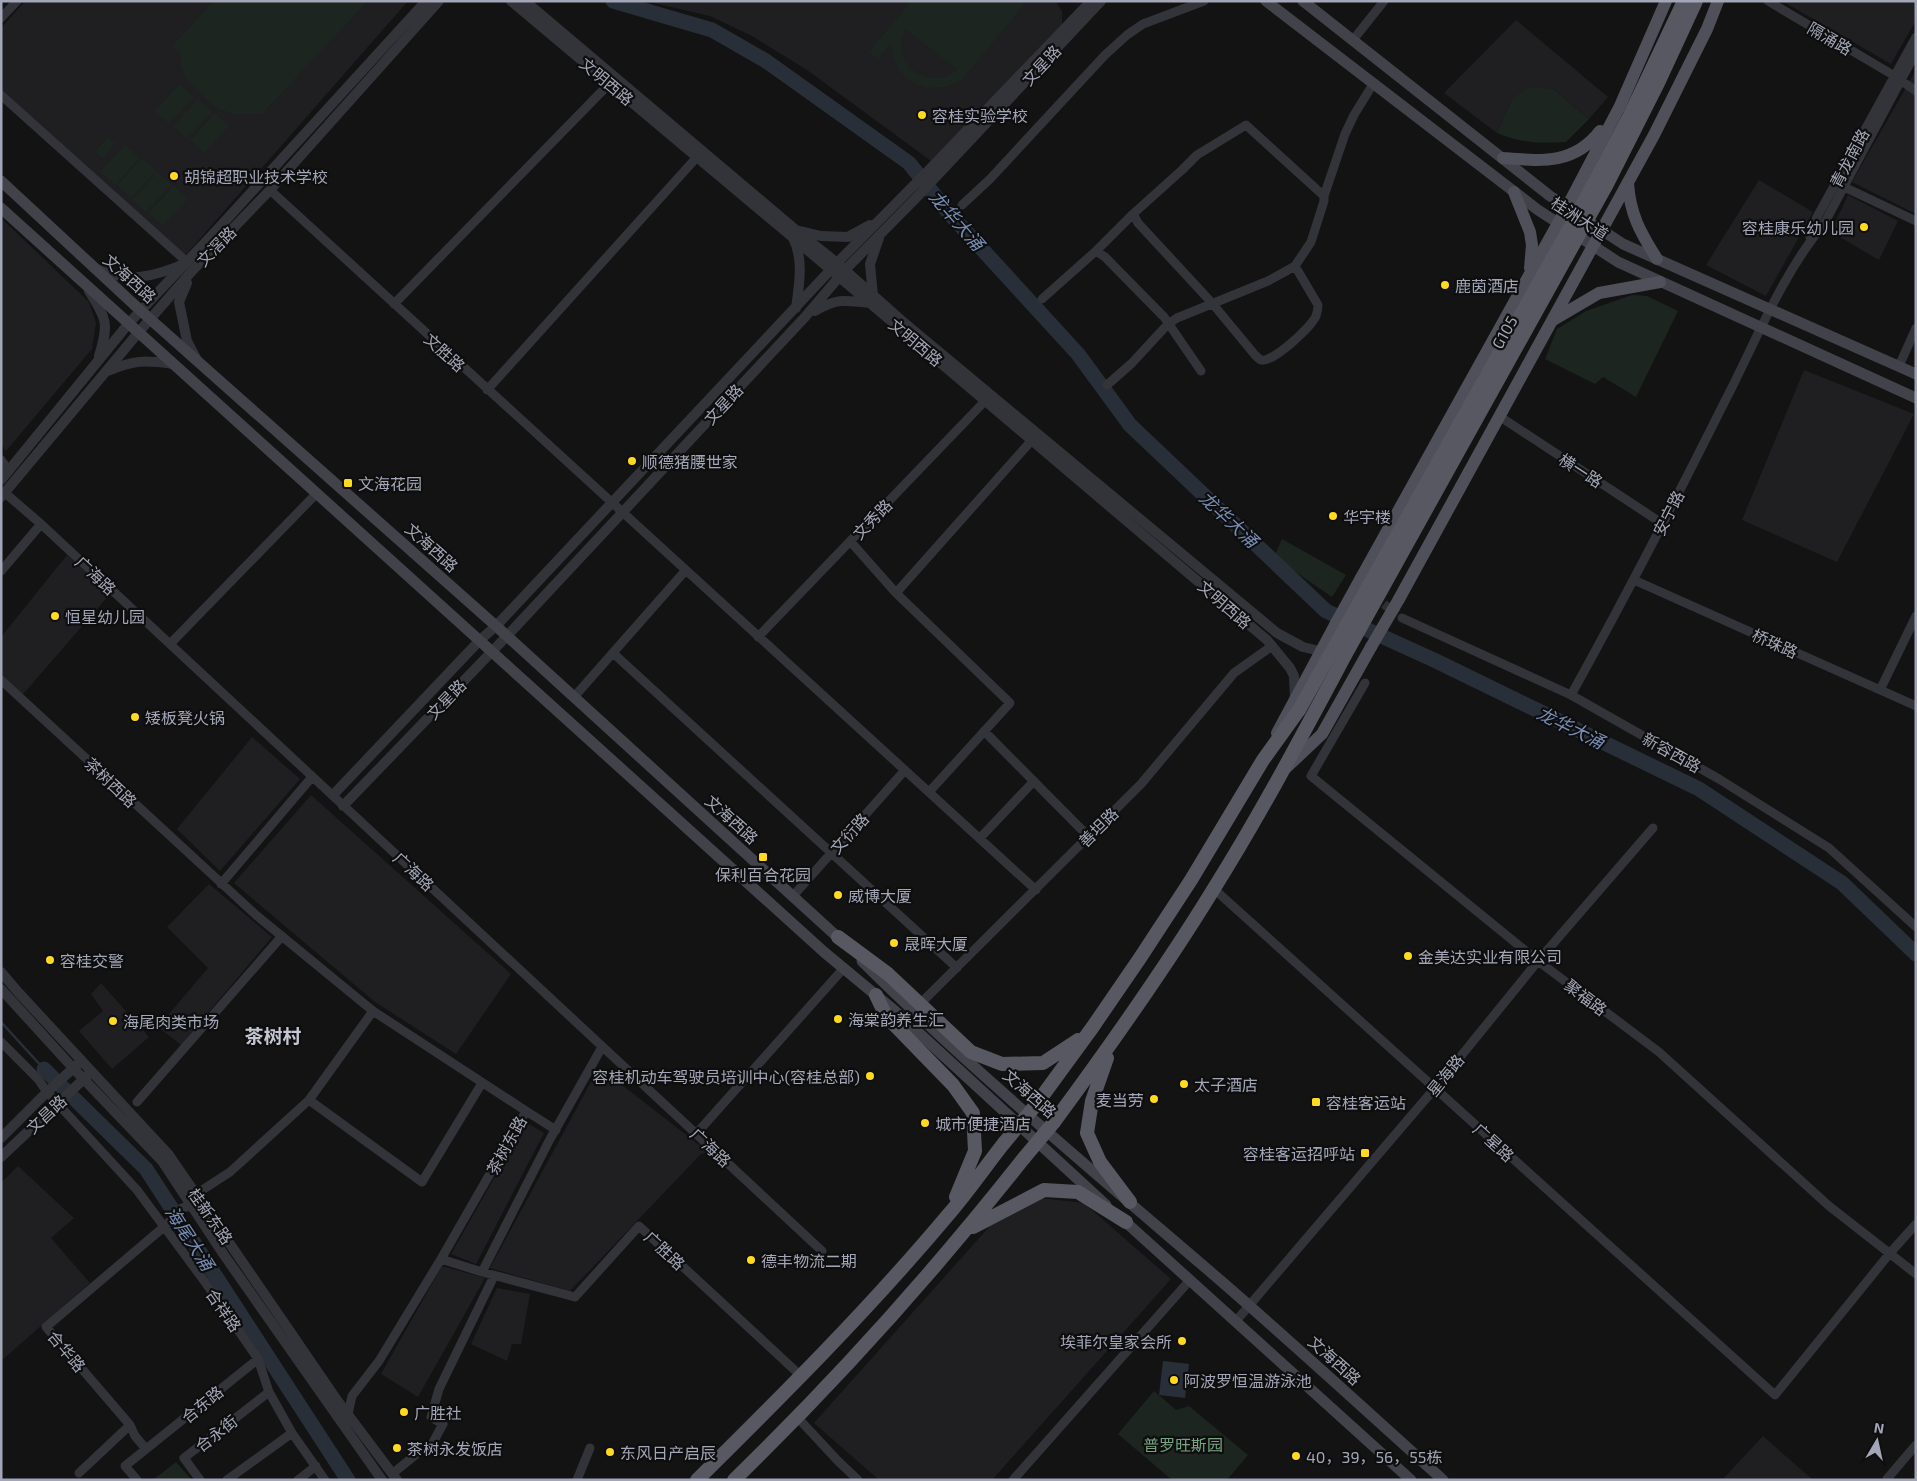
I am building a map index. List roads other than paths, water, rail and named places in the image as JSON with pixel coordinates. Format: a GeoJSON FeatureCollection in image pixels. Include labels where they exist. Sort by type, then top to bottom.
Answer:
{"type":"FeatureCollection","features":[{"type":"Feature","properties":{"kind":"highway","name":"G105"},"geometry":{"type":"LineString","coordinates":[[697,1480],[801,1376],[949,1215],[1092,1028],[1186,888],[1297,705],[1572,222],[1630,115],[1684,1]]}},
{"type":"Feature","properties":{"kind":"highway","name":"G105"},"geometry":{"type":"LineString","coordinates":[[1111,1046],[1214,889],[1284,770],[1349,648],[1607,184],[1658,83],[1696,1]]}},
{"type":"Feature","properties":{"kind":"highway"},"geometry":{"type":"LineString","coordinates":[[838,937],[888,974],[971,1052],[1002,1064],[1043,1063],[1062,1052],[1092,1028]]}},
{"type":"Feature","properties":{"kind":"highway"},"geometry":{"type":"LineString","coordinates":[[876,995],[886,1016],[953,1085],[973,1114],[975,1151],[949,1215]]}},
{"type":"Feature","properties":{"kind":"highway"},"geometry":{"type":"LineString","coordinates":[[734,1480],[797,1417],[903,1304],[968,1229],[1054,1122],[1111,1046]]}},
{"type":"Feature","properties":{"kind":"highway"},"geometry":{"type":"LineString","coordinates":[[1111,1046],[1092,1100],[1087,1133],[1100,1162],[1130,1202]]}},
{"type":"Feature","properties":{"kind":"highway"},"geometry":{"type":"LineString","coordinates":[[968,1229],[1044,1190],[1078,1192],[1126,1222]]}},
{"type":"Feature","properties":{"kind":"main road","name":"桂洲大道"},"geometry":{"type":"LineString","coordinates":[[1266,1],[1538,210],[1618,262],[1916,398]]}},
{"type":"Feature","properties":{"kind":"main road","name":"桂洲大道"},"geometry":{"type":"LineString","coordinates":[[1303,1],[1567,207],[1623,244],[1771,308],[1916,374]]}},
{"type":"Feature","properties":{"kind":"main road"},"geometry":{"type":"LineString","coordinates":[[1297,705],[1320,651],[1567,207],[1620,106],[1666,1]]}},
{"type":"Feature","properties":{"kind":"main road"},"geometry":{"type":"LineString","coordinates":[[1284,770],[1322,734],[1399,599],[1644,154],[1718,1]]}},
{"type":"Feature","properties":{"kind":"main road"},"geometry":{"type":"LineString","coordinates":[[1503,158],[1550,160],[1575,154],[1591,143],[1620,106]]}},
{"type":"Feature","properties":{"kind":"main road"},"geometry":{"type":"LineString","coordinates":[[1603,138],[1607,148],[1620,160],[1632,159],[1644,154]]}},
{"type":"Feature","properties":{"kind":"main road","name":"文海西路"},"geometry":{"type":"LineString","coordinates":[[1,181],[142,311],[496,626],[793,896],[920,1017],[1250,1305],[1442,1480]]}},
{"type":"Feature","properties":{"kind":"main road"},"geometry":{"type":"LineString","coordinates":[[1628,182],[1629,201],[1633,217],[1656,258]]}},
{"type":"Feature","properties":{"kind":"main road"},"geometry":{"type":"LineString","coordinates":[[1514,192],[1530,232],[1532,245],[1528,276]]}},
{"type":"Feature","properties":{"kind":"main road","name":"文海西路"},"geometry":{"type":"LineString","coordinates":[[1,208],[843,968],[876,995],[1411,1480]]}},
{"type":"Feature","properties":{"kind":"main road"},"geometry":{"type":"LineString","coordinates":[[1528,276],[1537,272],[1554,272],[1563,281],[1567,293]]}},
{"type":"Feature","properties":{"kind":"main road"},"geometry":{"type":"LineString","coordinates":[[1551,321],[1599,293],[1660,282]]}},
{"type":"Feature","properties":{"kind":"street"},"geometry":{"type":"LineString","coordinates":[[1,18],[17,1]]}},
{"type":"Feature","properties":{"kind":"street","name":"文明西路"},"geometry":{"type":"LineString","coordinates":[[511,1],[697,157],[838,270],[986,401],[1272,646],[1290,668],[1294,676],[1297,705]]}},
{"type":"Feature","properties":{"kind":"street","name":"文明西路"},"geometry":{"type":"LineString","coordinates":[[526,1],[794,234]]}},
{"type":"Feature","properties":{"kind":"street"},"geometry":{"type":"LineString","coordinates":[[928,178],[1091,1]]}},
{"type":"Feature","properties":{"kind":"street","name":"文星路"},"geometry":{"type":"LineString","coordinates":[[332,795],[480,640],[496,626],[796,308],[881,234],[928,178],[1101,1]]}},
{"type":"Feature","properties":{"kind":"street"},"geometry":{"type":"LineString","coordinates":[[962,205],[990,179],[1105,55],[1127,35],[1143,24],[1204,1]]}},
{"type":"Feature","properties":{"kind":"street"},"geometry":{"type":"LineString","coordinates":[[1353,40],[1384,1]]}},
{"type":"Feature","properties":{"kind":"street","name":"隔涌路"},"geometry":{"type":"LineString","coordinates":[[1768,1],[1916,90]]}},
{"type":"Feature","properties":{"kind":"street","name":"文滘路"},"geometry":{"type":"LineString","coordinates":[[1,480],[129,323],[270,190],[437,2]]}},
{"type":"Feature","properties":{"kind":"street","name":"文滘路"},"geometry":{"type":"LineString","coordinates":[[3,495],[138,333],[152,319],[190,267],[437,2]]}},
{"type":"Feature","properties":{"kind":"street"},"geometry":{"type":"LineString","coordinates":[[1897,78],[1916,37]]}},
{"type":"Feature","properties":{"kind":"street"},"geometry":{"type":"LineString","coordinates":[[1897,78],[1916,52]]}},
{"type":"Feature","properties":{"kind":"street","name":"青龙南路"},"geometry":{"type":"LineString","coordinates":[[1762,329],[1771,308],[1809,242],[1824,224],[1844,187],[1897,78]]}},
{"type":"Feature","properties":{"kind":"street","name":"青龙南路"},"geometry":{"type":"LineString","coordinates":[[1809,242],[1817,217],[1897,78]]}},
{"type":"Feature","properties":{"kind":"street"},"geometry":{"type":"LineString","coordinates":[[394,304],[610,83]]}},
{"type":"Feature","properties":{"kind":"street"},"geometry":{"type":"LineString","coordinates":[[1107,385],[1132,364],[1168,324],[1177,318],[1268,281],[1295,266],[1311,242],[1345,134],[1373,84]]}},
{"type":"Feature","properties":{"kind":"street"},"geometry":{"type":"LineString","coordinates":[[1,95],[190,267]]}},
{"type":"Feature","properties":{"kind":"street"},"geometry":{"type":"LineString","coordinates":[[1042,299],[1096,251],[1197,155],[1246,125],[1324,196]]}},
{"type":"Feature","properties":{"kind":"street"},"geometry":{"type":"LineString","coordinates":[[487,390],[697,157]]}},
{"type":"Feature","properties":{"kind":"street","name":"文星路"},"geometry":{"type":"LineString","coordinates":[[344,806],[507,636],[805,317],[838,270],[878,222],[920,187]]}},
{"type":"Feature","properties":{"kind":"street"},"geometry":{"type":"LineString","coordinates":[[1844,187],[1916,221]]}},
{"type":"Feature","properties":{"kind":"street","name":"文胜路"},"geometry":{"type":"LineString","coordinates":[[270,190],[1036,890]]}},
{"type":"Feature","properties":{"kind":"street"},"geometry":{"type":"LineString","coordinates":[[1133,214],[1138,223],[1212,303],[1255,355],[1264,360],[1298,338],[1316,316],[1318,305],[1295,266]]}},
{"type":"Feature","properties":{"kind":"street"},"geometry":{"type":"LineString","coordinates":[[796,308],[799,261],[794,234],[848,237],[878,222]]}},
{"type":"Feature","properties":{"kind":"street"},"geometry":{"type":"LineString","coordinates":[[805,317],[830,302],[872,300],[870,264],[881,234]]}},
{"type":"Feature","properties":{"kind":"street"},"geometry":{"type":"LineString","coordinates":[[1096,251],[1105,257],[1164,317],[1201,371]]}},
{"type":"Feature","properties":{"kind":"street"},"geometry":{"type":"LineString","coordinates":[[94,267],[111,275],[132,277],[190,267]]}},
{"type":"Feature","properties":{"kind":"street"},"geometry":{"type":"LineString","coordinates":[[190,267],[178,302],[187,341],[197,359]]}},
{"type":"Feature","properties":{"kind":"street"},"geometry":{"type":"LineString","coordinates":[[85,283],[107,326],[97,363]]}},
{"type":"Feature","properties":{"kind":"street","name":"文明西路"},"geometry":{"type":"LineString","coordinates":[[872,300],[1277,633],[1303,647],[1320,651]]}},
{"type":"Feature","properties":{"kind":"street"},"geometry":{"type":"LineString","coordinates":[[1898,366],[1916,328]]}},
{"type":"Feature","properties":{"kind":"street","name":"安宁路"},"geometry":{"type":"LineString","coordinates":[[1571,695],[1634,580],[1762,329]]}},
{"type":"Feature","properties":{"kind":"street"},"geometry":{"type":"LineString","coordinates":[[105,372],[128,363],[150,360],[173,364]]}},
{"type":"Feature","properties":{"kind":"street","name":"文秀路"},"geometry":{"type":"LineString","coordinates":[[758,637],[986,401]]}},
{"type":"Feature","properties":{"kind":"street","name":"横一路"},"geometry":{"type":"LineString","coordinates":[[1499,416],[1663,524]]}},
{"type":"Feature","properties":{"kind":"street"},"geometry":{"type":"LineString","coordinates":[[896,592],[1032,440]]}},
{"type":"Feature","properties":{"kind":"street"},"geometry":{"type":"LineString","coordinates":[[1,460],[9,471]]}},
{"type":"Feature","properties":{"kind":"street"},"geometry":{"type":"LineString","coordinates":[[170,644],[317,492]]}},
{"type":"Feature","properties":{"kind":"street","name":"广海路"},"geometry":{"type":"LineString","coordinates":[[3,495],[40,524],[822,1251]]}},
{"type":"Feature","properties":{"kind":"street"},"geometry":{"type":"LineString","coordinates":[[1,571],[40,524]]}},
{"type":"Feature","properties":{"kind":"street"},"geometry":{"type":"LineString","coordinates":[[850,542],[896,592],[1010,703],[929,792]]}},
{"type":"Feature","properties":{"kind":"street"},"geometry":{"type":"LineString","coordinates":[[574,697],[685,571]]}},
{"type":"Feature","properties":{"kind":"street","name":"桥珠路"},"geometry":{"type":"LineString","coordinates":[[1634,580],[1916,706]]}},
{"type":"Feature","properties":{"kind":"street"},"geometry":{"type":"LineString","coordinates":[[1880,690],[1916,616]]}},
{"type":"Feature","properties":{"kind":"street","name":"新容西路"},"geometry":{"type":"LineString","coordinates":[[1402,618],[1571,695],[1719,779],[1829,848],[1916,927]]}},
{"type":"Feature","properties":{"kind":"street","name":"善坦路"},"geometry":{"type":"LineString","coordinates":[[920,1004],[1141,784],[1234,673],[1272,646]]}},
{"type":"Feature","properties":{"kind":"street"},"geometry":{"type":"LineString","coordinates":[[613,653],[958,968]]}},
{"type":"Feature","properties":{"kind":"street","name":"茶树西路"},"geometry":{"type":"LineString","coordinates":[[1,680],[256,915]]}},
{"type":"Feature","properties":{"kind":"street","name":"聚福路"},"geometry":{"type":"LineString","coordinates":[[1365,682],[1311,776],[1538,961],[1659,1052],[1829,1206],[1916,1274]]}},
{"type":"Feature","properties":{"kind":"street"},"geometry":{"type":"LineString","coordinates":[[984,731],[1089,837]]}},
{"type":"Feature","properties":{"kind":"street","name":"文衍路"},"geometry":{"type":"LineString","coordinates":[[793,896],[905,770]]}},
{"type":"Feature","properties":{"kind":"street"},"geometry":{"type":"LineString","coordinates":[[221,884],[312,777]]}},
{"type":"Feature","properties":{"kind":"street"},"geometry":{"type":"LineString","coordinates":[[980,838],[1034,781]]}},
{"type":"Feature","properties":{"kind":"street","name":"星海路"},"geometry":{"type":"LineString","coordinates":[[1236,1321],[1435,1088],[1538,961],[1653,828]]}},
{"type":"Feature","properties":{"kind":"street","name":"广星路"},"geometry":{"type":"LineString","coordinates":[[1214,889],[1775,1394],[1890,1254]]}},
{"type":"Feature","properties":{"kind":"street","name":"茶树东路"},"geometry":{"type":"LineString","coordinates":[[256,915],[373,1011],[526,1111],[441,1259],[379,1361],[352,1396],[348,1414]]}},
{"type":"Feature","properties":{"kind":"street"},"geometry":{"type":"LineString","coordinates":[[137,1102],[282,936]]}},
{"type":"Feature","properties":{"kind":"street"},"geometry":{"type":"LineString","coordinates":[[696,1134],[843,968]]}},
{"type":"Feature","properties":{"kind":"street","name":"桂新东路"},"geometry":{"type":"LineString","coordinates":[[1,972],[169,1155],[348,1414],[395,1477]]}},
{"type":"Feature","properties":{"kind":"street","name":"桂新东路"},"geometry":{"type":"LineString","coordinates":[[1,989],[84,1080],[162,1161],[186,1207],[382,1480]]}},
{"type":"Feature","properties":{"kind":"street"},"geometry":{"type":"LineString","coordinates":[[196,1194],[230,1172],[309,1100],[373,1011]]}},
{"type":"Feature","properties":{"kind":"street","name":"合祥路"},"geometry":{"type":"LineString","coordinates":[[1,1042],[38,1079],[47,1092],[138,1190],[258,1359],[270,1392],[292,1433],[325,1480]]}},
{"type":"Feature","properties":{"kind":"street"},"geometry":{"type":"LineString","coordinates":[[482,1272],[556,1130],[602,1047]]}},
{"type":"Feature","properties":{"kind":"street","name":"文昌路"},"geometry":{"type":"LineString","coordinates":[[1,1138],[47,1092],[82,1061]]}},
{"type":"Feature","properties":{"kind":"street","name":"文昌路"},"geometry":{"type":"LineString","coordinates":[[1,1157],[92,1071]]}},
{"type":"Feature","properties":{"kind":"street"},"geometry":{"type":"LineString","coordinates":[[309,1100],[422,1182],[482,1083]]}},
{"type":"Feature","properties":{"kind":"street"},"geometry":{"type":"LineString","coordinates":[[526,1111],[556,1130]]}},
{"type":"Feature","properties":{"kind":"street"},"geometry":{"type":"LineString","coordinates":[[164,1227],[186,1207]]}},
{"type":"Feature","properties":{"kind":"street"},"geometry":{"type":"LineString","coordinates":[[1890,1254],[1916,1224]]}},
{"type":"Feature","properties":{"kind":"street","name":"广胜路"},"geometry":{"type":"LineString","coordinates":[[441,1259],[494,1276],[575,1298],[639,1226],[801,1376]]}},
{"type":"Feature","properties":{"kind":"street","name":"合华路"},"geometry":{"type":"LineString","coordinates":[[146,1449],[134,1436],[130,1425],[46,1327],[164,1227]]}},
{"type":"Feature","properties":{"kind":"street"},"geometry":{"type":"LineString","coordinates":[[395,1477],[424,1448],[430,1448],[443,1424],[431,1417],[439,1389],[494,1276]]}},
{"type":"Feature","properties":{"kind":"street"},"geometry":{"type":"LineString","coordinates":[[1013,1480],[1190,1280]]}},
{"type":"Feature","properties":{"kind":"street","name":"合东路"},"geometry":{"type":"LineString","coordinates":[[137,1480],[125,1466],[258,1359]]}},
{"type":"Feature","properties":{"kind":"street","name":"合永街"},"geometry":{"type":"LineString","coordinates":[[200,1480],[184,1458],[270,1392]]}},
{"type":"Feature","properties":{"kind":"street"},"geometry":{"type":"LineString","coordinates":[[797,1417],[858,1480]]}},
{"type":"Feature","properties":{"kind":"street"},"geometry":{"type":"LineString","coordinates":[[79,1473],[130,1425]]}},
{"type":"Feature","properties":{"kind":"street"},"geometry":{"type":"LineString","coordinates":[[227,1480],[292,1433]]}},
{"type":"Feature","properties":{"kind":"street"},"geometry":{"type":"LineString","coordinates":[[1887,1479],[1916,1445]]}},
{"type":"Feature","properties":{"kind":"street"},"geometry":{"type":"LineString","coordinates":[[577,1480],[590,1448]]}},
{"type":"Feature","properties":{"kind":"street"},"geometry":{"type":"LineString","coordinates":[[298,1480],[316,1466]]}},
{"type":"Feature","properties":{"kind":"waterway","name":"龙华大涌"},"geometry":{"type":"LineString","coordinates":[[613,1],[712,30],[766,61],[909,163],[948,212],[1078,354],[1130,425],[1326,611],[1434,660],[1699,789],[1842,883],[1916,954]]}},
{"type":"Feature","properties":{"kind":"waterway","name":"海尾大涌"},"geometry":{"type":"LineString","coordinates":[[1,1022],[44,1069]]}},
{"type":"Feature","properties":{"kind":"waterway","name":"海尾大涌"},"geometry":{"type":"LineString","coordinates":[[44,1069],[146,1169],[348,1480]]}},
{"type":"Feature","properties":{"kind":"tunnel"},"geometry":{"type":"LineString","coordinates":[[1373,596],[1397,614]]}},
{"type":"Feature","properties":{"kind":"place","name":"容桂实验学校"},"geometry":{"type":"Point","coordinates":[922,115]}},
{"type":"Feature","properties":{"kind":"place","name":"胡锦超职业技术学校"},"geometry":{"type":"Point","coordinates":[174,176]}},
{"type":"Feature","properties":{"kind":"place","name":"容桂康乐幼儿园"},"geometry":{"type":"Point","coordinates":[1864,227]}},
{"type":"Feature","properties":{"kind":"place","name":"鹿茵酒店"},"geometry":{"type":"Point","coordinates":[1445,285]}},
{"type":"Feature","properties":{"kind":"place","name":"顺德猪腰世家"},"geometry":{"type":"Point","coordinates":[632,461]}},
{"type":"Feature","properties":{"kind":"place","name":"文海花园"},"geometry":{"type":"Point","coordinates":[348,483]}},
{"type":"Feature","properties":{"kind":"place","name":"华宇楼"},"geometry":{"type":"Point","coordinates":[1333,516]}},
{"type":"Feature","properties":{"kind":"place","name":"恒星幼儿园"},"geometry":{"type":"Point","coordinates":[55,616]}},
{"type":"Feature","properties":{"kind":"place","name":"矮板凳火锅"},"geometry":{"type":"Point","coordinates":[135,717]}},
{"type":"Feature","properties":{"kind":"place","name":"保利百合花园"},"geometry":{"type":"Point","coordinates":[763,857]}},
{"type":"Feature","properties":{"kind":"place","name":"威博大厦"},"geometry":{"type":"Point","coordinates":[838,895]}},
{"type":"Feature","properties":{"kind":"place","name":"晟晖大厦"},"geometry":{"type":"Point","coordinates":[894,943]}},
{"type":"Feature","properties":{"kind":"place","name":"金美达实业有限公司"},"geometry":{"type":"Point","coordinates":[1408,956]}},
{"type":"Feature","properties":{"kind":"place","name":"容桂交警"},"geometry":{"type":"Point","coordinates":[50,960]}},
{"type":"Feature","properties":{"kind":"place","name":"海棠韵养生汇"},"geometry":{"type":"Point","coordinates":[838,1019]}},
{"type":"Feature","properties":{"kind":"place","name":"海尾肉类市场"},"geometry":{"type":"Point","coordinates":[113,1021]}},
{"type":"Feature","properties":{"kind":"place","name":"容桂机动车驾驶员培训中心(容桂总部)"},"geometry":{"type":"Point","coordinates":[870,1076]}},
{"type":"Feature","properties":{"kind":"place","name":"太子酒店"},"geometry":{"type":"Point","coordinates":[1184,1084]}},
{"type":"Feature","properties":{"kind":"place","name":"麦当劳"},"geometry":{"type":"Point","coordinates":[1154,1099]}},
{"type":"Feature","properties":{"kind":"place","name":"容桂客运站"},"geometry":{"type":"Point","coordinates":[1316,1102]}},
{"type":"Feature","properties":{"kind":"place","name":"城市便捷酒店"},"geometry":{"type":"Point","coordinates":[925,1123]}},
{"type":"Feature","properties":{"kind":"place","name":"容桂客运招呼站"},"geometry":{"type":"Point","coordinates":[1365,1153]}},
{"type":"Feature","properties":{"kind":"place","name":"德丰物流二期"},"geometry":{"type":"Point","coordinates":[751,1260]}},
{"type":"Feature","properties":{"kind":"place","name":"埃菲尔皇家会所"},"geometry":{"type":"Point","coordinates":[1182,1341]}},
{"type":"Feature","properties":{"kind":"place","name":"阿波罗恒温游泳池"},"geometry":{"type":"Point","coordinates":[1174,1380]}},
{"type":"Feature","properties":{"kind":"place","name":"广胜社"},"geometry":{"type":"Point","coordinates":[404,1412]}},
{"type":"Feature","properties":{"kind":"place","name":"茶树永发饭店"},"geometry":{"type":"Point","coordinates":[397,1448]}},
{"type":"Feature","properties":{"kind":"place","name":"东风日产启辰"},"geometry":{"type":"Point","coordinates":[610,1452]}},
{"type":"Feature","properties":{"kind":"place","name":"40，39，56，55栋"},"geometry":{"type":"Point","coordinates":[1296,1456]}},
{"type":"Feature","properties":{"kind":"district","name":"茶树村"},"geometry":{"type":"Point","coordinates":[273,1035]}},
{"type":"Feature","properties":{"kind":"park label","name":"普罗旺斯园"},"geometry":{"type":"Point","coordinates":[1183,1444]}}]}
